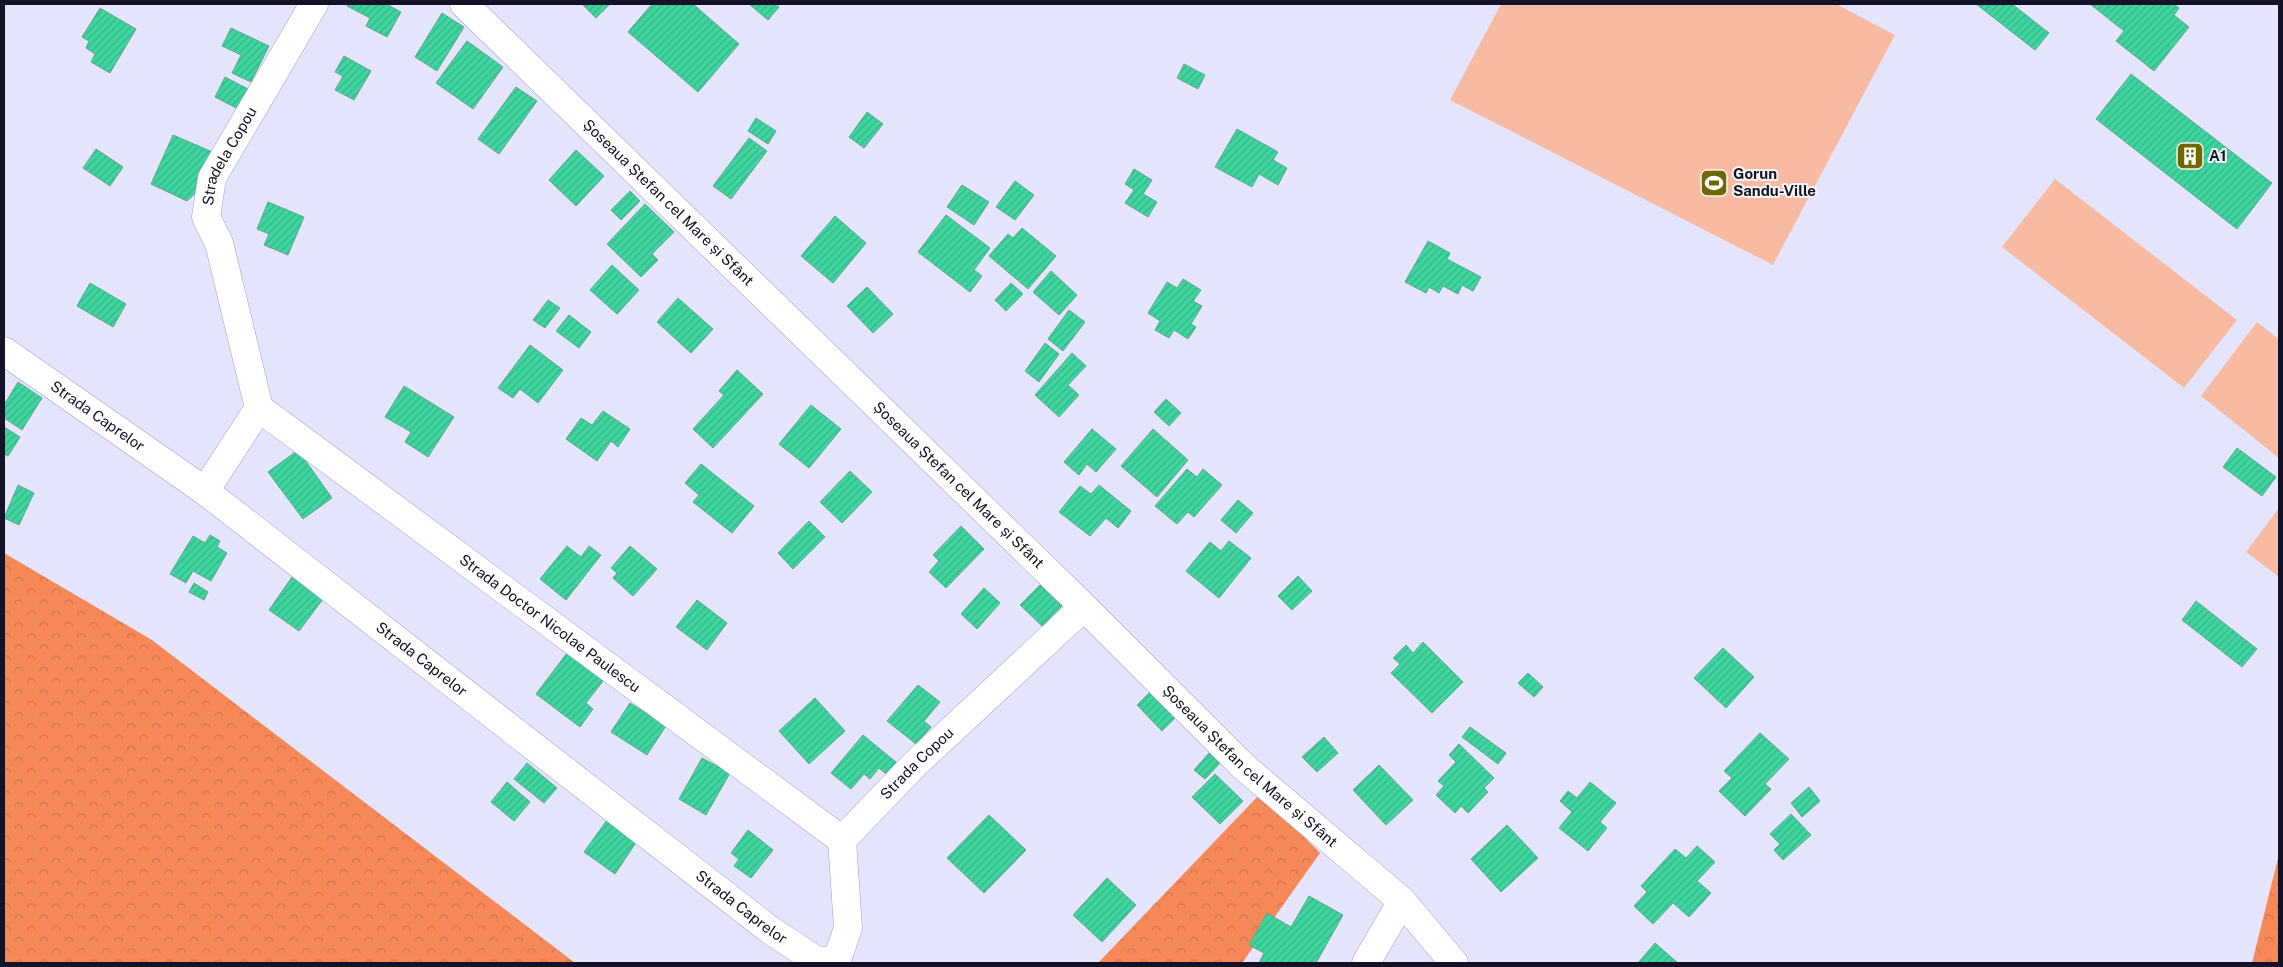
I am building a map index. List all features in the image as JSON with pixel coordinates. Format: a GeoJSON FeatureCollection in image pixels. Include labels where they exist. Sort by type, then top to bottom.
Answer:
{"type":"FeatureCollection","features":[{"type":"Feature","properties":{"kind":"street","name":"Stradela Copou"},"geometry":{"type":"LineString","coordinates":[[258,408],[219,243],[206,217],[212,178],[314,4]]}},
{"type":"Feature","properties":{"kind":"street","name":"Șoseaua Ștefan cel Mare și Sfânt"},"geometry":{"type":"LineString","coordinates":[[464,4],[1084,607],[1244,767],[1402,902],[1454,963]]}},
{"type":"Feature","properties":{"kind":"street","name":"Strada Caprelor"},"geometry":{"type":"LineString","coordinates":[[4,351],[205,491],[770,930],[817,961],[838,960],[848,928],[842,840]]}},
{"type":"Feature","properties":{"kind":"street"},"geometry":{"type":"LineString","coordinates":[[205,491],[258,408]]}},
{"type":"Feature","properties":{"kind":"street","name":"Strada Doctor Nicolae Paulescu"},"geometry":{"type":"LineString","coordinates":[[258,408],[842,840]]}},
{"type":"Feature","properties":{"kind":"street","name":"Strada Copou"},"geometry":{"type":"LineString","coordinates":[[842,840],[914,765],[1084,607]]}},
{"type":"Feature","properties":{"kind":"street"},"geometry":{"type":"LineString","coordinates":[[1366,963],[1402,902]]}},
{"type":"Feature","properties":{"kind":"green space"},"geometry":{"type":"Polygon","coordinates":[[[4,553],[152,640],[575,963],[4,963],[4,553]]]}},
{"type":"Feature","properties":{"kind":"green space"},"geometry":{"type":"Polygon","coordinates":[[[1261,793],[1320,853],[1242,963],[1098,963],[1261,793]]]}},
{"type":"Feature","properties":{"kind":"green space"},"geometry":{"type":"Polygon","coordinates":[[[2279,854],[2279,963],[2252,963],[2279,854]]]}},
{"type":"Feature","properties":{"kind":"shaded area","name":"Gorun Sandu-Ville"},"geometry":{"type":"Polygon","coordinates":[[[1501,4],[1836,4],[1895,35],[1773,265],[1450,100],[1501,4]]]}},
{"type":"Feature","properties":{"kind":"shaded area"},"geometry":{"type":"Polygon","coordinates":[[[2055,179],[2237,320],[2184,388],[2002,247],[2055,179]]]}},
{"type":"Feature","properties":{"kind":"shaded area"},"geometry":{"type":"Polygon","coordinates":[[[2257,322],[2279,339],[2279,458],[2201,396],[2257,322]]]}},
{"type":"Feature","properties":{"kind":"shaded area"},"geometry":{"type":"Polygon","coordinates":[[[2279,508],[2279,577],[2246,552],[2279,508]]]}},
{"type":"Feature","properties":{"kind":"building"},"geometry":{"type":"Polygon","coordinates":[[[348,4],[386,4],[401,12],[387,37],[366,26],[370,18],[347,6],[348,4]]]}},
{"type":"Feature","properties":{"kind":"building"},"geometry":{"type":"Polygon","coordinates":[[[582,4],[610,4],[596,18],[582,4]]]}},
{"type":"Feature","properties":{"kind":"building"},"geometry":{"type":"Polygon","coordinates":[[[652,4],[693,4],[739,44],[698,92],[628,32],[652,4]]]}},
{"type":"Feature","properties":{"kind":"building"},"geometry":{"type":"Polygon","coordinates":[[[749,4],[775,4],[779,7],[768,20],[749,4]]]}},
{"type":"Feature","properties":{"kind":"building"},"geometry":{"type":"Polygon","coordinates":[[[1976,4],[2012,4],[2049,33],[2035,50],[1976,4]]]}},
{"type":"Feature","properties":{"kind":"building"},"geometry":{"type":"Polygon","coordinates":[[[2090,4],[2174,4],[2179,8],[2174,15],[2189,27],[2154,71],[2116,41],[2124,31],[2090,4]]]}},
{"type":"Feature","properties":{"kind":"building"},"geometry":{"type":"Polygon","coordinates":[[[100,8],[136,29],[110,73],[91,62],[95,54],[86,48],[89,41],[82,37],[100,8]]]}},
{"type":"Feature","properties":{"kind":"building"},"geometry":{"type":"Polygon","coordinates":[[[442,13],[464,27],[437,71],[415,57],[442,13]]]}},
{"type":"Feature","properties":{"kind":"building"},"geometry":{"type":"Polygon","coordinates":[[[231,28],[269,46],[251,82],[232,73],[241,55],[222,46],[231,28]]]}},
{"type":"Feature","properties":{"kind":"building"},"geometry":{"type":"Polygon","coordinates":[[[467,41],[503,67],[473,109],[436,83],[467,41]]]}},
{"type":"Feature","properties":{"kind":"building"},"geometry":{"type":"Polygon","coordinates":[[[344,56],[371,71],[354,100],[335,90],[343,76],[335,72],[344,56]]]}},
{"type":"Feature","properties":{"kind":"building"},"geometry":{"type":"Polygon","coordinates":[[[1184,64],[1205,75],[1198,89],[1177,78],[1184,64]]]}},
{"type":"Feature","properties":{"kind":"building","name":"A1"},"geometry":{"type":"Polygon","coordinates":[[[2131,74],[2272,183],[2237,229],[2096,119],[2131,74]]]}},
{"type":"Feature","properties":{"kind":"building"},"geometry":{"type":"Polygon","coordinates":[[[225,77],[252,91],[242,111],[215,97],[225,77]]]}},
{"type":"Feature","properties":{"kind":"building"},"geometry":{"type":"Polygon","coordinates":[[[516,87],[537,101],[499,154],[478,139],[516,87]]]}},
{"type":"Feature","properties":{"kind":"building"},"geometry":{"type":"Polygon","coordinates":[[[867,112],[883,124],[864,148],[849,137],[867,112]]]}},
{"type":"Feature","properties":{"kind":"building"},"geometry":{"type":"Polygon","coordinates":[[[756,118],[776,131],[768,144],[748,131],[756,118]]]}},
{"type":"Feature","properties":{"kind":"building"},"geometry":{"type":"Polygon","coordinates":[[[1237,129],[1278,152],[1273,160],[1287,168],[1278,185],[1259,174],[1252,187],[1215,167],[1237,129]]]}},
{"type":"Feature","properties":{"kind":"building"},"geometry":{"type":"Polygon","coordinates":[[[173,135],[217,154],[202,187],[187,201],[151,184],[173,135]]]}},
{"type":"Feature","properties":{"kind":"building"},"geometry":{"type":"Polygon","coordinates":[[[749,138],[767,151],[731,199],[713,186],[749,138]]]}},
{"type":"Feature","properties":{"kind":"building"},"geometry":{"type":"Polygon","coordinates":[[[96,149],[123,167],[110,186],[83,168],[96,149]]]}},
{"type":"Feature","properties":{"kind":"building"},"geometry":{"type":"Polygon","coordinates":[[[576,150],[604,176],[576,206],[549,180],[576,150]]]}},
{"type":"Feature","properties":{"kind":"building"},"geometry":{"type":"Polygon","coordinates":[[[1134,169],[1152,180],[1143,194],[1157,202],[1148,217],[1125,203],[1134,190],[1125,184],[1134,169]]]}},
{"type":"Feature","properties":{"kind":"building"},"geometry":{"type":"Polygon","coordinates":[[[1015,181],[1034,195],[1015,220],[996,207],[1015,181]]]}},
{"type":"Feature","properties":{"kind":"building"},"geometry":{"type":"Polygon","coordinates":[[[962,185],[989,202],[974,225],[947,207],[962,185]]]}},
{"type":"Feature","properties":{"kind":"building"},"geometry":{"type":"Polygon","coordinates":[[[630,191],[640,201],[621,220],[611,210],[630,191]]]}},
{"type":"Feature","properties":{"kind":"building"},"geometry":{"type":"Polygon","coordinates":[[[268,202],[304,217],[288,255],[264,245],[269,234],[257,229],[268,202]]]}},
{"type":"Feature","properties":{"kind":"building"},"geometry":{"type":"Polygon","coordinates":[[[645,204],[674,232],[652,254],[658,260],[641,277],[607,244],[645,204]]]}},
{"type":"Feature","properties":{"kind":"building"},"geometry":{"type":"Polygon","coordinates":[[[946,215],[990,248],[974,270],[982,276],[970,292],[918,252],[946,215]]]}},
{"type":"Feature","properties":{"kind":"building"},"geometry":{"type":"Polygon","coordinates":[[[835,216],[866,243],[833,283],[801,256],[835,216]]]}},
{"type":"Feature","properties":{"kind":"building"},"geometry":{"type":"Polygon","coordinates":[[[1022,228],[1056,256],[1028,289],[989,256],[1008,234],[1013,238],[1022,228]]]}},
{"type":"Feature","properties":{"kind":"building"},"geometry":{"type":"Polygon","coordinates":[[[1428,241],[1450,253],[1447,259],[1481,277],[1473,291],[1462,285],[1458,294],[1443,286],[1439,293],[1429,287],[1426,293],[1405,282],[1428,241]]]}},
{"type":"Feature","properties":{"kind":"building"},"geometry":{"type":"Polygon","coordinates":[[[612,265],[639,290],[617,314],[590,290],[612,265]]]}},
{"type":"Feature","properties":{"kind":"building"},"geometry":{"type":"Polygon","coordinates":[[[1051,271],[1077,295],[1059,315],[1033,292],[1051,271]]]}},
{"type":"Feature","properties":{"kind":"building"},"geometry":{"type":"Polygon","coordinates":[[[1183,279],[1201,290],[1193,301],[1202,306],[1191,324],[1196,327],[1188,339],[1174,330],[1169,338],[1155,330],[1160,321],[1148,313],[1167,282],[1177,288],[1183,279]]]}},
{"type":"Feature","properties":{"kind":"building"},"geometry":{"type":"Polygon","coordinates":[[[90,283],[126,304],[113,327],[77,306],[90,283]]]}},
{"type":"Feature","properties":{"kind":"building"},"geometry":{"type":"Polygon","coordinates":[[[1011,283],[1023,294],[1006,311],[995,300],[1011,283]]]}},
{"type":"Feature","properties":{"kind":"building"},"geometry":{"type":"Polygon","coordinates":[[[867,287],[893,314],[873,333],[847,306],[867,287]]]}},
{"type":"Feature","properties":{"kind":"building"},"geometry":{"type":"Polygon","coordinates":[[[678,298],[713,329],[691,353],[657,322],[678,298]]]}},
{"type":"Feature","properties":{"kind":"building"},"geometry":{"type":"Polygon","coordinates":[[[548,300],[560,308],[545,328],[533,320],[548,300]]]}},
{"type":"Feature","properties":{"kind":"building"},"geometry":{"type":"Polygon","coordinates":[[[1069,310],[1085,322],[1063,351],[1048,339],[1069,310]]]}},
{"type":"Feature","properties":{"kind":"building"},"geometry":{"type":"Polygon","coordinates":[[[569,315],[591,332],[579,348],[556,331],[569,315]]]}},
{"type":"Feature","properties":{"kind":"building"},"geometry":{"type":"Polygon","coordinates":[[[1045,343],[1059,354],[1039,382],[1025,371],[1045,343]]]}},
{"type":"Feature","properties":{"kind":"building"},"geometry":{"type":"Polygon","coordinates":[[[530,345],[563,370],[538,403],[520,389],[513,398],[498,388],[530,345]]]}},
{"type":"Feature","properties":{"kind":"building"},"geometry":{"type":"Polygon","coordinates":[[[1072,353],[1086,366],[1068,385],[1079,395],[1059,417],[1035,395],[1072,353]]]}},
{"type":"Feature","properties":{"kind":"building"},"geometry":{"type":"Polygon","coordinates":[[[737,370],[763,394],[713,448],[693,429],[724,395],[719,391],[737,370]]]}},
{"type":"Feature","properties":{"kind":"building"},"geometry":{"type":"Polygon","coordinates":[[[18,382],[42,398],[22,430],[4,418],[4,405],[18,382]]]}},
{"type":"Feature","properties":{"kind":"building"},"geometry":{"type":"Polygon","coordinates":[[[404,386],[454,417],[428,457],[405,442],[411,432],[385,417],[404,386]]]}},
{"type":"Feature","properties":{"kind":"building"},"geometry":{"type":"Polygon","coordinates":[[[1166,399],[1181,413],[1169,426],[1154,412],[1166,399]]]}},
{"type":"Feature","properties":{"kind":"building"},"geometry":{"type":"Polygon","coordinates":[[[811,405],[841,429],[809,468],[779,444],[811,405]]]}},
{"type":"Feature","properties":{"kind":"building"},"geometry":{"type":"Polygon","coordinates":[[[603,411],[630,429],[618,447],[611,441],[597,461],[566,439],[581,418],[592,425],[603,411]]]}},
{"type":"Feature","properties":{"kind":"building"},"geometry":{"type":"Polygon","coordinates":[[[4,427],[20,437],[8,456],[4,454],[4,427]]]}},
{"type":"Feature","properties":{"kind":"building"},"geometry":{"type":"Polygon","coordinates":[[[1092,429],[1116,449],[1096,472],[1087,464],[1079,475],[1064,462],[1092,429]]]}},
{"type":"Feature","properties":{"kind":"building"},"geometry":{"type":"Polygon","coordinates":[[[1153,429],[1188,460],[1157,497],[1121,466],[1153,429]]]}},
{"type":"Feature","properties":{"kind":"building"},"geometry":{"type":"Polygon","coordinates":[[[2237,448],[2276,477],[2262,496],[2223,467],[2237,448]]]}},
{"type":"Feature","properties":{"kind":"building"},"geometry":{"type":"Polygon","coordinates":[[[298,450],[332,498],[303,519],[268,472],[298,450]]]}},
{"type":"Feature","properties":{"kind":"building"},"geometry":{"type":"Polygon","coordinates":[[[701,464],[754,506],[732,533],[693,502],[699,495],[685,483],[701,464]]]}},
{"type":"Feature","properties":{"kind":"building"},"geometry":{"type":"Polygon","coordinates":[[[1187,469],[1197,477],[1203,469],[1222,485],[1194,517],[1188,512],[1177,524],[1155,506],[1187,469]]]}},
{"type":"Feature","properties":{"kind":"building"},"geometry":{"type":"Polygon","coordinates":[[[850,471],[872,492],[842,523],[820,502],[850,471]]]}},
{"type":"Feature","properties":{"kind":"building"},"geometry":{"type":"Polygon","coordinates":[[[18,485],[34,493],[19,525],[4,518],[18,485]]]}},
{"type":"Feature","properties":{"kind":"building"},"geometry":{"type":"Polygon","coordinates":[[[1099,485],[1131,511],[1118,528],[1106,518],[1090,536],[1059,512],[1080,486],[1091,494],[1099,485]]]}},
{"type":"Feature","properties":{"kind":"building"},"geometry":{"type":"Polygon","coordinates":[[[1238,500],[1253,513],[1236,533],[1221,520],[1238,500]]]}},
{"type":"Feature","properties":{"kind":"building"},"geometry":{"type":"Polygon","coordinates":[[[809,521],[825,537],[793,569],[778,553],[809,521]]]}},
{"type":"Feature","properties":{"kind":"building"},"geometry":{"type":"Polygon","coordinates":[[[961,526],[984,549],[946,588],[929,572],[939,561],[933,555],[961,526]]]}},
{"type":"Feature","properties":{"kind":"building"},"geometry":{"type":"Polygon","coordinates":[[[210,535],[220,541],[217,547],[227,553],[211,581],[193,571],[186,583],[170,574],[193,536],[205,543],[210,535]]]}},
{"type":"Feature","properties":{"kind":"building"},"geometry":{"type":"Polygon","coordinates":[[[1229,541],[1251,558],[1219,598],[1186,571],[1210,542],[1221,551],[1229,541]]]}},
{"type":"Feature","properties":{"kind":"building"},"geometry":{"type":"Polygon","coordinates":[[[567,546],[581,557],[589,546],[601,555],[566,600],[540,579],[567,546]]]}},
{"type":"Feature","properties":{"kind":"building"},"geometry":{"type":"Polygon","coordinates":[[[630,546],[657,569],[633,596],[613,578],[617,573],[611,568],[630,546]]]}},
{"type":"Feature","properties":{"kind":"building"},"geometry":{"type":"Polygon","coordinates":[[[1298,576],[1312,591],[1292,610],[1278,596],[1298,576]]]}},
{"type":"Feature","properties":{"kind":"building"},"geometry":{"type":"Polygon","coordinates":[[[292,577],[323,599],[299,631],[269,610],[292,577]]]}},
{"type":"Feature","properties":{"kind":"building"},"geometry":{"type":"Polygon","coordinates":[[[194,583],[208,592],[204,600],[189,592],[194,583]]]}},
{"type":"Feature","properties":{"kind":"building"},"geometry":{"type":"Polygon","coordinates":[[[1040,585],[1062,606],[1042,626],[1020,605],[1040,585]]]}},
{"type":"Feature","properties":{"kind":"building"},"geometry":{"type":"Polygon","coordinates":[[[984,588],[1000,603],[977,629],[961,614],[984,588]]]}},
{"type":"Feature","properties":{"kind":"building"},"geometry":{"type":"Polygon","coordinates":[[[697,600],[727,623],[707,650],[676,627],[697,600]]]}},
{"type":"Feature","properties":{"kind":"building"},"geometry":{"type":"Polygon","coordinates":[[[2196,601],[2257,649],[2242,667],[2182,620],[2196,601]]]}},
{"type":"Feature","properties":{"kind":"building"},"geometry":{"type":"Polygon","coordinates":[[[1423,642],[1463,682],[1432,713],[1391,673],[1400,664],[1393,658],[1406,645],[1413,653],[1423,642]]]}},
{"type":"Feature","properties":{"kind":"building"},"geometry":{"type":"Polygon","coordinates":[[[1723,648],[1754,677],[1726,708],[1694,678],[1723,648]]]}},
{"type":"Feature","properties":{"kind":"building"},"geometry":{"type":"Polygon","coordinates":[[[567,653],[603,681],[586,703],[593,709],[580,727],[536,694],[567,653]]]}},
{"type":"Feature","properties":{"kind":"building"},"geometry":{"type":"Polygon","coordinates":[[[1528,673],[1543,687],[1534,697],[1518,683],[1528,673]]]}},
{"type":"Feature","properties":{"kind":"building"},"geometry":{"type":"Polygon","coordinates":[[[918,685],[940,702],[924,721],[931,727],[916,744],[887,721],[918,685]]]}},
{"type":"Feature","properties":{"kind":"building"},"geometry":{"type":"Polygon","coordinates":[[[1151,691],[1176,717],[1162,731],[1137,705],[1151,691]]]}},
{"type":"Feature","properties":{"kind":"building"},"geometry":{"type":"Polygon","coordinates":[[[815,698],[845,731],[809,764],[779,731],[815,698]]]}},
{"type":"Feature","properties":{"kind":"building"},"geometry":{"type":"Polygon","coordinates":[[[630,703],[666,726],[647,755],[611,732],[630,703]]]}},
{"type":"Feature","properties":{"kind":"building"},"geometry":{"type":"Polygon","coordinates":[[[1470,727],[1506,753],[1498,764],[1462,737],[1470,727]]]}},
{"type":"Feature","properties":{"kind":"building"},"geometry":{"type":"Polygon","coordinates":[[[1760,733],[1789,759],[1765,784],[1771,789],[1745,816],[1719,791],[1732,778],[1724,771],[1760,733]]]}},
{"type":"Feature","properties":{"kind":"building"},"geometry":{"type":"Polygon","coordinates":[[[863,735],[902,767],[892,779],[879,768],[870,779],[864,774],[851,789],[831,773],[863,735]]]}},
{"type":"Feature","properties":{"kind":"building"},"geometry":{"type":"Polygon","coordinates":[[[1324,737],[1338,753],[1317,772],[1302,757],[1324,737]]]}},
{"type":"Feature","properties":{"kind":"building"},"geometry":{"type":"Polygon","coordinates":[[[1459,744],[1494,778],[1484,788],[1488,792],[1468,813],[1461,806],[1455,813],[1436,795],[1444,786],[1438,781],[1456,762],[1449,755],[1459,744]]]}},
{"type":"Feature","properties":{"kind":"building"},"geometry":{"type":"Polygon","coordinates":[[[1209,753],[1220,763],[1205,779],[1194,770],[1209,753]]]}},
{"type":"Feature","properties":{"kind":"building"},"geometry":{"type":"Polygon","coordinates":[[[702,758],[730,773],[706,815],[679,799],[702,758]]]}},
{"type":"Feature","properties":{"kind":"building"},"geometry":{"type":"Polygon","coordinates":[[[527,763],[557,788],[544,803],[514,779],[527,763]]]}},
{"type":"Feature","properties":{"kind":"building"},"geometry":{"type":"Polygon","coordinates":[[[1379,765],[1413,800],[1386,825],[1353,790],[1379,765]]]}},
{"type":"Feature","properties":{"kind":"building"},"geometry":{"type":"Polygon","coordinates":[[[1215,774],[1243,801],[1220,824],[1192,797],[1215,774]]]}},
{"type":"Feature","properties":{"kind":"building"},"geometry":{"type":"Polygon","coordinates":[[[507,782],[530,802],[514,821],[491,802],[507,782]]]}},
{"type":"Feature","properties":{"kind":"building"},"geometry":{"type":"Polygon","coordinates":[[[1590,782],[1616,803],[1600,822],[1607,828],[1588,851],[1559,828],[1572,812],[1560,801],[1568,791],[1577,798],[1590,782]]]}},
{"type":"Feature","properties":{"kind":"building"},"geometry":{"type":"Polygon","coordinates":[[[1809,787],[1820,801],[1802,817],[1791,803],[1809,787]]]}},
{"type":"Feature","properties":{"kind":"building"},"geometry":{"type":"Polygon","coordinates":[[[1791,814],[1811,835],[1783,860],[1774,850],[1780,844],[1770,834],[1791,814]]]}},
{"type":"Feature","properties":{"kind":"building"},"geometry":{"type":"Polygon","coordinates":[[[989,815],[1026,850],[984,893],[947,858],[989,815]]]}},
{"type":"Feature","properties":{"kind":"building"},"geometry":{"type":"Polygon","coordinates":[[[607,820],[637,841],[615,874],[584,852],[607,820]]]}},
{"type":"Feature","properties":{"kind":"building"},"geometry":{"type":"Polygon","coordinates":[[[1507,825],[1538,858],[1501,892],[1471,859],[1507,825]]]}},
{"type":"Feature","properties":{"kind":"building"},"geometry":{"type":"Polygon","coordinates":[[[748,830],[773,850],[751,878],[734,866],[739,859],[731,853],[748,830]]]}},
{"type":"Feature","properties":{"kind":"building"},"geometry":{"type":"Polygon","coordinates":[[[1697,846],[1715,862],[1697,881],[1711,893],[1689,917],[1673,903],[1653,924],[1634,906],[1647,892],[1641,886],[1675,849],[1686,858],[1697,846]]]}},
{"type":"Feature","properties":{"kind":"building"},"geometry":{"type":"Polygon","coordinates":[[[1107,878],[1136,905],[1102,942],[1073,915],[1107,878]]]}},
{"type":"Feature","properties":{"kind":"building"},"geometry":{"type":"Polygon","coordinates":[[[1309,896],[1343,915],[1316,963],[1259,963],[1264,953],[1249,945],[1267,913],[1291,927],[1309,896]]]}},
{"type":"Feature","properties":{"kind":"building"},"geometry":{"type":"Polygon","coordinates":[[[1655,943],[1678,963],[1638,963],[1655,943]]]}},
{"type":"Feature","properties":{"kind":"place","name":"A1"},"geometry":{"type":"Point","coordinates":[2190,156]}},
{"type":"Feature","properties":{"kind":"place","name":"Gorun Sandu-Ville"},"geometry":{"type":"Point","coordinates":[1714,183]}}]}
